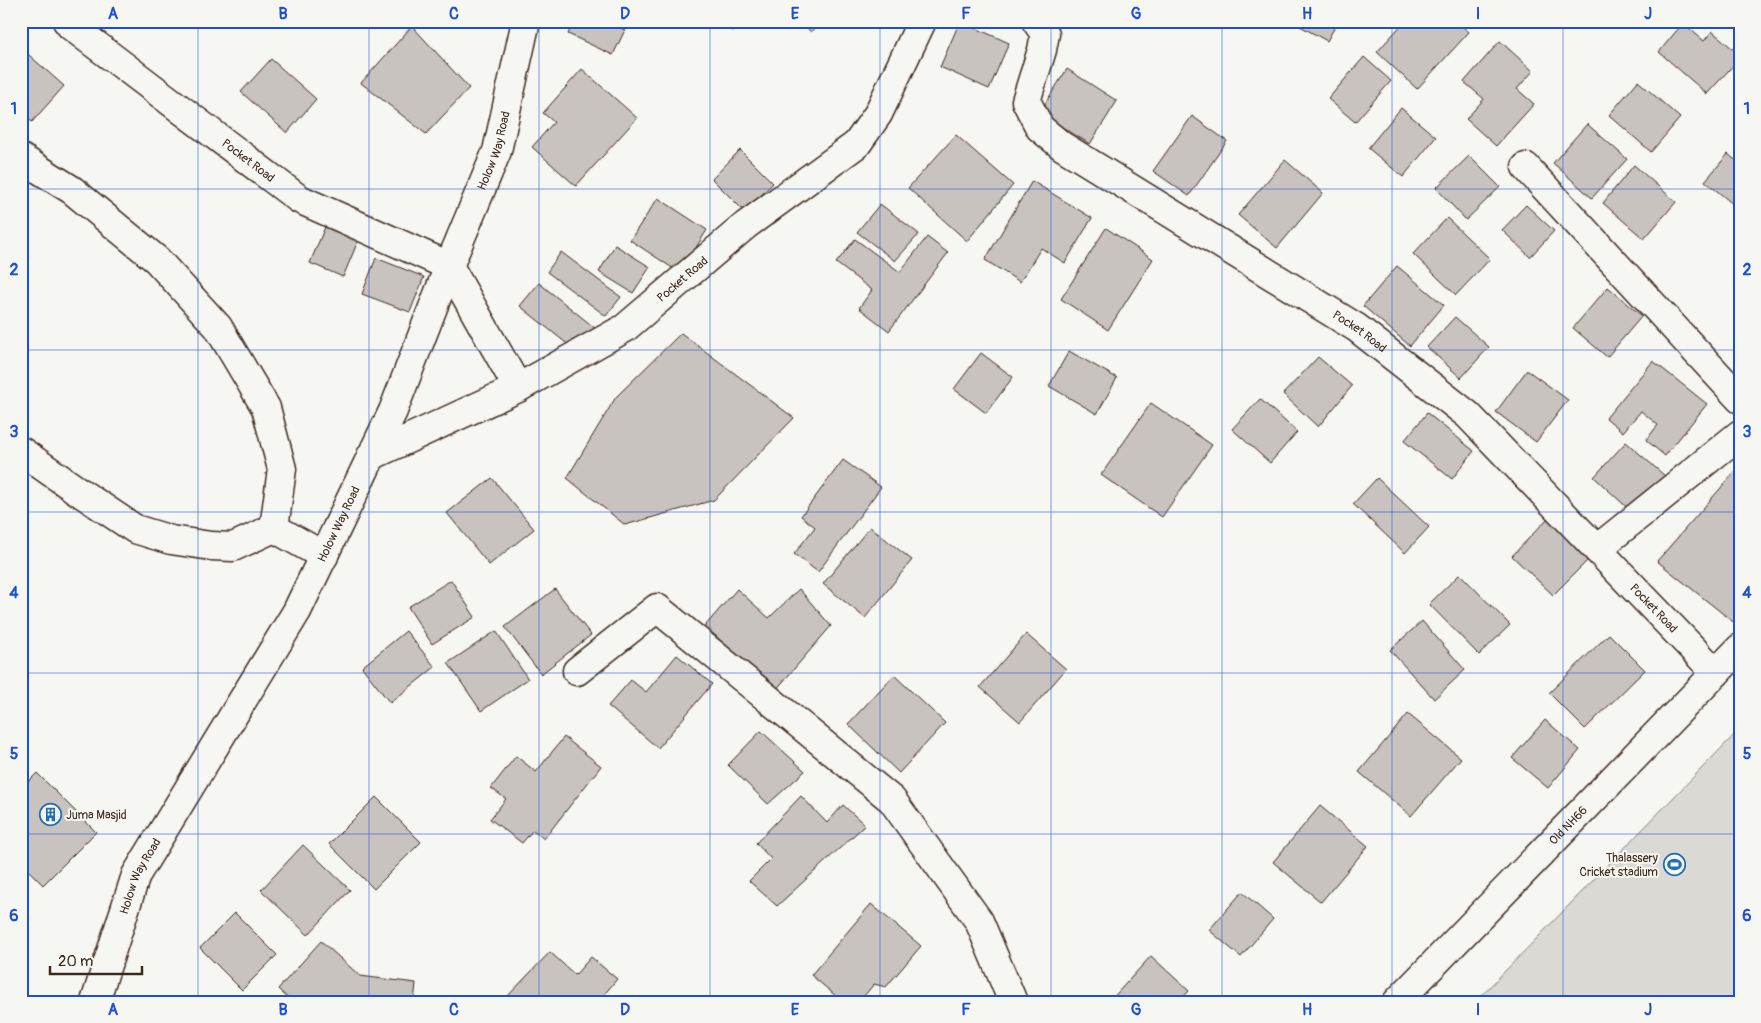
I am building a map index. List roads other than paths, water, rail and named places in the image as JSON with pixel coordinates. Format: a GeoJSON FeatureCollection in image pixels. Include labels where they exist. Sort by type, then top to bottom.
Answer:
{"type":"FeatureCollection","features":[{"type":"Feature","properties":{"kind":"street","name":"Pocket Road"},"geometry":{"type":"LineString","coordinates":[[68,21],[71,26],[299,199],[449,266]]}},
{"type":"Feature","properties":{"kind":"street","name":"Holow Way Road"},"geometry":{"type":"LineString","coordinates":[[95,1002],[136,875],[297,612],[393,411],[449,266],[498,151],[526,21]]}},
{"type":"Feature","properties":{"kind":"street","name":"Pocket Road"},"geometry":{"type":"LineString","coordinates":[[371,456],[518,388],[625,328],[746,225],[857,144],[878,114],[922,21]]}},
{"type":"Feature","properties":{"kind":"street","name":"Pocket Road"},"geometry":{"type":"LineString","coordinates":[[1036,21],[1045,34],[1026,101],[1040,128],[1062,146],[1357,328],[1468,415],[1716,673]]}},
{"type":"Feature","properties":{"kind":"street"},"geometry":{"type":"LineString","coordinates":[[21,158],[72,190],[157,260],[218,326],[266,408],[282,470],[274,528]]}},
{"type":"Feature","properties":{"kind":"street"},"geometry":{"type":"LineString","coordinates":[[1526,167],[1740,399]]}},
{"type":"Feature","properties":{"kind":"street"},"geometry":{"type":"LineString","coordinates":[[449,266],[518,388]]}},
{"type":"Feature","properties":{"kind":"street"},"geometry":{"type":"LineString","coordinates":[[1597,549],[1740,434]]}},
{"type":"Feature","properties":{"kind":"street"},"geometry":{"type":"LineString","coordinates":[[21,452],[135,528],[171,540],[233,547],[274,528]]}},
{"type":"Feature","properties":{"kind":"street"},"geometry":{"type":"LineString","coordinates":[[274,528],[324,556]]}},
{"type":"Feature","properties":{"kind":"street"},"geometry":{"type":"LineString","coordinates":[[577,671],[657,608],[892,800],[979,921],[1013,1002]]}},
{"type":"Feature","properties":{"kind":"street","name":"Old NH66"},"geometry":{"type":"LineString","coordinates":[[1397,1002],[1740,648]]}},
{"type":"Feature","properties":{"kind":"place","name":"Juma Masjid"},"geometry":{"type":"Point","coordinates":[50,815]}},
{"type":"Feature","properties":{"kind":"place","name":"Thalassery Cricket stadium"},"geometry":{"type":"Point","coordinates":[1674,865]}}]}
